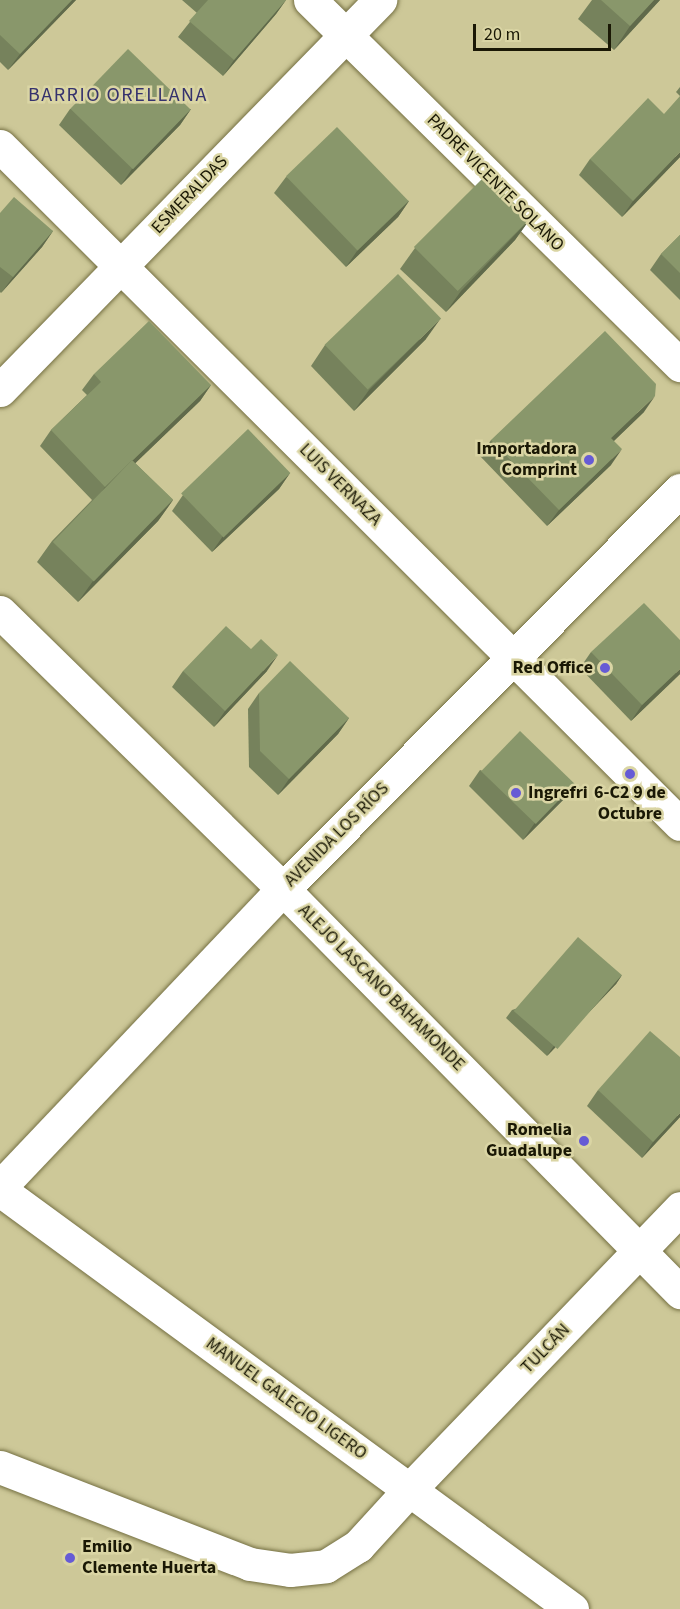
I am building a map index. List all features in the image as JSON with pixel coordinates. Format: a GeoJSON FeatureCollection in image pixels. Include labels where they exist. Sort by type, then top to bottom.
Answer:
{"type":"FeatureCollection","features":[{"type":"Feature","properties":{"kind":"street","name":"PADRE VICENTE SOLANO"},"geometry":{"type":"LineString","coordinates":[[310,0],[680,365]]}},
{"type":"Feature","properties":{"kind":"street","name":"ESMERALDAS"},"geometry":{"type":"LineString","coordinates":[[0,390],[380,0]]}},
{"type":"Feature","properties":{"kind":"street","name":"LUIS VERNAZA"},"geometry":{"type":"LineString","coordinates":[[0,146],[680,824]]}},
{"type":"Feature","properties":{"kind":"street","name":"AVENIDA LOS RÍOS"},"geometry":{"type":"LineString","coordinates":[[0,1188],[283,889],[680,490]]}},
{"type":"Feature","properties":{"kind":"street","name":"ALEJO LASCANO BAHAMONDE"},"geometry":{"type":"LineString","coordinates":[[0,612],[283,889],[680,1292]]}},
{"type":"Feature","properties":{"kind":"street","name":"MANUEL GALECIO LIGERO"},"geometry":{"type":"LineString","coordinates":[[0,1188],[572,1609]]}},
{"type":"Feature","properties":{"kind":"street","name":"TULCÁN"},"geometry":{"type":"LineString","coordinates":[[0,1467],[250,1564],[290,1570],[326,1566],[358,1546],[680,1208]]}},
{"type":"Feature","properties":{"kind":"building"},"geometry":{"type":"Polygon","coordinates":[[[0,0],[72,0],[20,54],[0,35],[0,0]]]}},
{"type":"Feature","properties":{"kind":"building"},"geometry":{"type":"Polygon","coordinates":[[[208,0],[286,0],[234,60],[189,21],[208,0]]]}},
{"type":"Feature","properties":{"kind":"building"},"geometry":{"type":"Polygon","coordinates":[[[601,0],[654,0],[630,26],[601,0]]]}},
{"type":"Feature","properties":{"kind":"building"},"geometry":{"type":"Polygon","coordinates":[[[128,49],[191,109],[133,169],[70,109],[128,49]]]}},
{"type":"Feature","properties":{"kind":"building"},"geometry":{"type":"Polygon","coordinates":[[[680,96],[680,152],[633,201],[590,159],[648,98],[664,114],[680,96]]]}},
{"type":"Feature","properties":{"kind":"building"},"geometry":{"type":"Polygon","coordinates":[[[337,127],[409,201],[357,250],[286,176],[337,127]]]}},
{"type":"Feature","properties":{"kind":"building"},"geometry":{"type":"Polygon","coordinates":[[[486,175],[530,219],[458,291],[414,247],[486,175]]]}},
{"type":"Feature","properties":{"kind":"building"},"geometry":{"type":"Polygon","coordinates":[[[14,197],[53,231],[13,277],[0,267],[0,213],[14,197]]]}},
{"type":"Feature","properties":{"kind":"building"},"geometry":{"type":"Polygon","coordinates":[[[680,235],[680,273],[661,254],[680,235]]]}},
{"type":"Feature","properties":{"kind":"building"},"geometry":{"type":"Polygon","coordinates":[[[398,274],[441,319],[368,389],[325,345],[398,274]]]}},
{"type":"Feature","properties":{"kind":"building"},"geometry":{"type":"Polygon","coordinates":[[[149,321],[211,385],[105,487],[51,430],[101,382],[94,374],[149,321]]]}},
{"type":"Feature","properties":{"kind":"building"},"geometry":{"type":"Polygon","coordinates":[[[605,331],[656,384],[655,396],[611,438],[622,449],[559,510],[491,440],[605,331]]]}},
{"type":"Feature","properties":{"kind":"building"},"geometry":{"type":"Polygon","coordinates":[[[248,429],[290,473],[223,537],[181,494],[248,429]]]}},
{"type":"Feature","properties":{"kind":"building"},"geometry":{"type":"Polygon","coordinates":[[[132,460],[173,500],[94,582],[53,542],[132,460]]]}},
{"type":"Feature","properties":{"kind":"building"},"geometry":{"type":"Polygon","coordinates":[[[644,603],[680,640],[680,669],[642,705],[591,652],[644,603]]]}},
{"type":"Feature","properties":{"kind":"building"},"geometry":{"type":"Polygon","coordinates":[[[226,626],[251,649],[261,639],[278,655],[225,711],[183,671],[226,626]]]}},
{"type":"Feature","properties":{"kind":"building"},"geometry":{"type":"Polygon","coordinates":[[[290,661],[349,718],[289,779],[260,751],[259,693],[290,661]]]}},
{"type":"Feature","properties":{"kind":"building","name":"Ingrefri"},"geometry":{"type":"Polygon","coordinates":[[[520,731],[575,784],[536,824],[481,771],[520,731]]]}},
{"type":"Feature","properties":{"kind":"building"},"geometry":{"type":"Polygon","coordinates":[[[578,937],[622,975],[557,1049],[514,1011],[578,937]]]}},
{"type":"Feature","properties":{"kind":"building"},"geometry":{"type":"Polygon","coordinates":[[[650,1031],[680,1057],[680,1113],[653,1142],[598,1090],[650,1031]]]}},
{"type":"Feature","properties":{"kind":"place","name":"Importadora Comprint"},"geometry":{"type":"Point","coordinates":[589,460]}},
{"type":"Feature","properties":{"kind":"place","name":"Red Office"},"geometry":{"type":"Point","coordinates":[605,668]}},
{"type":"Feature","properties":{"kind":"place","name":"6-C2 9 de Octubre"},"geometry":{"type":"Point","coordinates":[630,774]}},
{"type":"Feature","properties":{"kind":"place","name":"Ingrefri"},"geometry":{"type":"Point","coordinates":[516,793]}},
{"type":"Feature","properties":{"kind":"place","name":"Romelia Guadalupe"},"geometry":{"type":"Point","coordinates":[584,1141]}},
{"type":"Feature","properties":{"kind":"place","name":"Emilio Clemente Huerta"},"geometry":{"type":"Point","coordinates":[70,1558]}},
{"type":"Feature","properties":{"kind":"district","name":"BARRIO ORELLANA"},"geometry":{"type":"Point","coordinates":[118,95]}}]}
